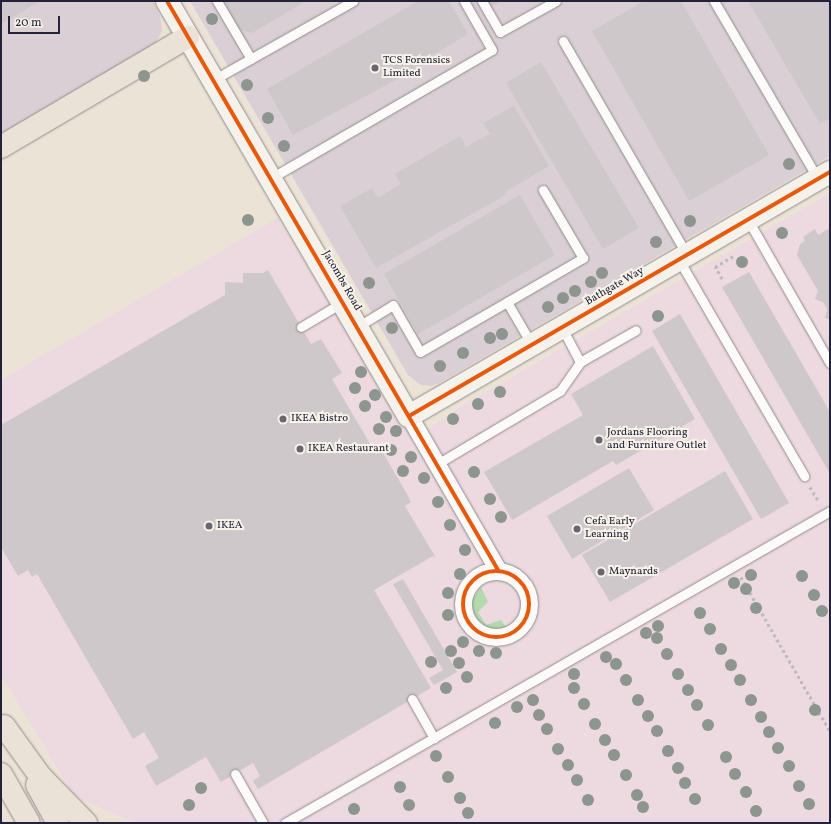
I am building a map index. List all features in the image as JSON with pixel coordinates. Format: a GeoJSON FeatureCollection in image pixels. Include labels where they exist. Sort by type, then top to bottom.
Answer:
{"type":"FeatureCollection","features":[{"type":"Feature","properties":{"kind":"highway"},"geometry":{"type":"LineString","coordinates":[[1,147],[188,37]]}},
{"type":"Feature","properties":{"kind":"highway"},"geometry":{"type":"LineString","coordinates":[[2,724],[58,823]]}},
{"type":"Feature","properties":{"kind":"highway"},"geometry":{"type":"LineString","coordinates":[[2,724],[40,776],[86,823]]}},
{"type":"Feature","properties":{"kind":"highway"},"geometry":{"type":"LineString","coordinates":[[1,774],[29,823]]}},
{"type":"Feature","properties":{"kind":"street","name":"Jacombs Road"},"geometry":{"type":"LineString","coordinates":[[167,1],[498,570]]}},
{"type":"Feature","properties":{"kind":"street","name":"Bathgate Way"},"geometry":{"type":"LineString","coordinates":[[409,416],[824,176]]}},
{"type":"Feature","properties":{"kind":"lane"},"geometry":{"type":"LineString","coordinates":[[217,1],[251,59]]}},
{"type":"Feature","properties":{"kind":"lane"},"geometry":{"type":"LineString","coordinates":[[213,80],[353,1]]}},
{"type":"Feature","properties":{"kind":"lane"},"geometry":{"type":"LineString","coordinates":[[271,178],[492,50],[464,1]]}},
{"type":"Feature","properties":{"kind":"lane"},"geometry":{"type":"LineString","coordinates":[[482,1],[500,32],[556,1]]}},
{"type":"Feature","properties":{"kind":"lane"},"geometry":{"type":"LineString","coordinates":[[714,1],[824,176]]}},
{"type":"Feature","properties":{"kind":"lane"},"geometry":{"type":"LineString","coordinates":[[563,41],[804,476]]}},
{"type":"Feature","properties":{"kind":"lane"},"geometry":{"type":"LineString","coordinates":[[357,327],[393,305],[420,352],[583,258],[543,190]]}},
{"type":"Feature","properties":{"kind":"lane"},"geometry":{"type":"LineString","coordinates":[[748,220],[830,363]]}},
{"type":"Feature","properties":{"kind":"lane"},"geometry":{"type":"LineString","coordinates":[[301,327],[343,302]]}},
{"type":"Feature","properties":{"kind":"lane"},"geometry":{"type":"LineString","coordinates":[[507,302],[532,345]]}},
{"type":"Feature","properties":{"kind":"lane"},"geometry":{"type":"LineString","coordinates":[[562,328],[580,362]]}},
{"type":"Feature","properties":{"kind":"lane"},"geometry":{"type":"LineString","coordinates":[[437,464],[560,391],[580,362],[636,330]]}},
{"type":"Feature","properties":{"kind":"lane"},"geometry":{"type":"LineString","coordinates":[[285,823],[830,511]]}},
{"type":"Feature","properties":{"kind":"lane"},"geometry":{"type":"LineString","coordinates":[[412,699],[434,738]]}},
{"type":"Feature","properties":{"kind":"lane"},"geometry":{"type":"LineString","coordinates":[[234,774],[263,823]]}},
{"type":"Feature","properties":{"kind":"path"},"geometry":{"type":"LineString","coordinates":[[722,279],[715,267],[732,256]]}},
{"type":"Feature","properties":{"kind":"path"},"geometry":{"type":"LineString","coordinates":[[740,576],[830,731]]}},
{"type":"Feature","properties":{"kind":"shaded area"},"geometry":{"type":"Polygon","coordinates":[[[1,1],[153,1],[160,15],[162,31],[153,47],[1,137],[1,1]]]}},
{"type":"Feature","properties":{"kind":"shaded area"},"geometry":{"type":"Polygon","coordinates":[[[190,1],[830,1],[830,156],[439,383],[431,386],[421,385],[408,375],[190,1]]]}},
{"type":"Feature","properties":{"kind":"shaded area"},"geometry":{"type":"Polygon","coordinates":[[[830,193],[830,823],[136,823],[75,797],[1,675],[1,380],[278,218],[413,440],[455,410],[830,193]]]}},
{"type":"Feature","properties":{"kind":"green space"},"geometry":{"type":"Polygon","coordinates":[[[481,587],[488,602],[478,612],[486,625],[501,620],[506,627],[503,629],[488,630],[475,622],[472,616],[471,601],[481,587]]]}},
{"type":"Feature","properties":{"kind":"building"},"geometry":{"type":"Polygon","coordinates":[[[1,1],[40,1],[1,24],[1,1]]]}},
{"type":"Feature","properties":{"kind":"building"},"geometry":{"type":"Polygon","coordinates":[[[222,1],[306,1],[252,33],[238,29],[222,1]]]}},
{"type":"Feature","properties":{"kind":"building"},"geometry":{"type":"Polygon","coordinates":[[[418,1],[449,1],[468,34],[421,62],[407,74],[293,135],[267,89],[418,1]]]}},
{"type":"Feature","properties":{"kind":"building"},"geometry":{"type":"Polygon","coordinates":[[[487,1],[502,1],[491,7],[487,1]]]}},
{"type":"Feature","properties":{"kind":"building"},"geometry":{"type":"Polygon","coordinates":[[[644,1],[681,1],[769,155],[689,201],[592,31],[644,1]]]}},
{"type":"Feature","properties":{"kind":"building"},"geometry":{"type":"Polygon","coordinates":[[[748,1],[830,1],[830,118],[820,124],[748,1]]]}},
{"type":"Feature","properties":{"kind":"building"},"geometry":{"type":"Polygon","coordinates":[[[541,62],[639,228],[603,249],[506,83],[541,62]]]}},
{"type":"Feature","properties":{"kind":"building"},"geometry":{"type":"Polygon","coordinates":[[[514,106],[549,166],[505,192],[507,194],[376,268],[340,206],[372,188],[378,198],[401,184],[395,174],[460,136],[466,147],[490,134],[483,123],[514,106]]]}},
{"type":"Feature","properties":{"kind":"building"},"geometry":{"type":"Polygon","coordinates":[[[520,195],[555,255],[418,334],[384,274],[520,195]]]}},
{"type":"Feature","properties":{"kind":"building"},"geometry":{"type":"Polygon","coordinates":[[[830,228],[830,319],[825,318],[827,309],[823,302],[815,299],[818,291],[797,255],[800,244],[805,241],[803,237],[815,229],[818,235],[830,228]]]}},
{"type":"Feature","properties":{"kind":"building","name":"IKEA"},"geometry":{"type":"Polygon","coordinates":[[[268,270],[311,344],[321,339],[342,373],[332,379],[376,454],[382,451],[407,494],[411,502],[405,506],[436,558],[433,556],[374,590],[431,688],[258,789],[253,781],[260,776],[253,763],[221,782],[206,757],[156,786],[145,766],[159,758],[144,732],[133,739],[37,574],[32,577],[28,570],[18,576],[1,547],[1,425],[225,295],[225,282],[243,283],[243,273],[263,273],[268,270]]]}},
{"type":"Feature","properties":{"kind":"building"},"geometry":{"type":"Polygon","coordinates":[[[749,272],[830,412],[830,474],[722,287],[749,272]]]}},
{"type":"Feature","properties":{"kind":"building"},"geometry":{"type":"Polygon","coordinates":[[[680,314],[789,503],[761,519],[652,331],[680,314]]]}},
{"type":"Feature","properties":{"kind":"building","name":"Jordans Flooring and Furniture Outlet"},"geometry":{"type":"Polygon","coordinates":[[[653,346],[695,419],[616,465],[613,461],[512,520],[484,472],[583,415],[571,394],[653,346]]]}},
{"type":"Feature","properties":{"kind":"building"},"geometry":{"type":"Polygon","coordinates":[[[629,468],[654,510],[572,559],[547,516],[629,468]]]}},
{"type":"Feature","properties":{"kind":"building"},"geometry":{"type":"Polygon","coordinates":[[[725,471],[753,519],[610,602],[582,555],[725,471]]]}},
{"type":"Feature","properties":{"kind":"building"},"geometry":{"type":"Polygon","coordinates":[[[403,579],[457,672],[434,685],[429,678],[443,670],[393,584],[403,579]]]}},
{"type":"Feature","properties":{"kind":"cycle path"},"geometry":{"type":"LineString","coordinates":[[167,1],[498,570]]}},
{"type":"Feature","properties":{"kind":"cycle path"},"geometry":{"type":"LineString","coordinates":[[409,416],[830,172]]}},
{"type":"Feature","properties":{"kind":"cycle path"},"geometry":{"type":"LineString","coordinates":[[490,571],[502,571],[515,576],[520,580],[527,591],[529,604],[527,617],[520,628],[509,635],[502,637],[490,637],[477,632],[468,623],[463,610],[463,598],[468,585],[477,576],[490,571]]}},
{"type":"Feature","properties":{"kind":"place","name":"TCS Forensics Limited"},"geometry":{"type":"Point","coordinates":[375,68]}},
{"type":"Feature","properties":{"kind":"place","name":"IKEA Bistro"},"geometry":{"type":"Point","coordinates":[283,419]}},
{"type":"Feature","properties":{"kind":"place","name":"Jordans Flooring and Furniture Outlet"},"geometry":{"type":"Point","coordinates":[599,440]}},
{"type":"Feature","properties":{"kind":"place","name":"IKEA Restaurant"},"geometry":{"type":"Point","coordinates":[300,449]}},
{"type":"Feature","properties":{"kind":"place","name":"IKEA"},"geometry":{"type":"Point","coordinates":[209,526]}},
{"type":"Feature","properties":{"kind":"place","name":"Cefa Early Learning"},"geometry":{"type":"Point","coordinates":[577,529]}},
{"type":"Feature","properties":{"kind":"place","name":"Maynards"},"geometry":{"type":"Point","coordinates":[601,572]}}]}
